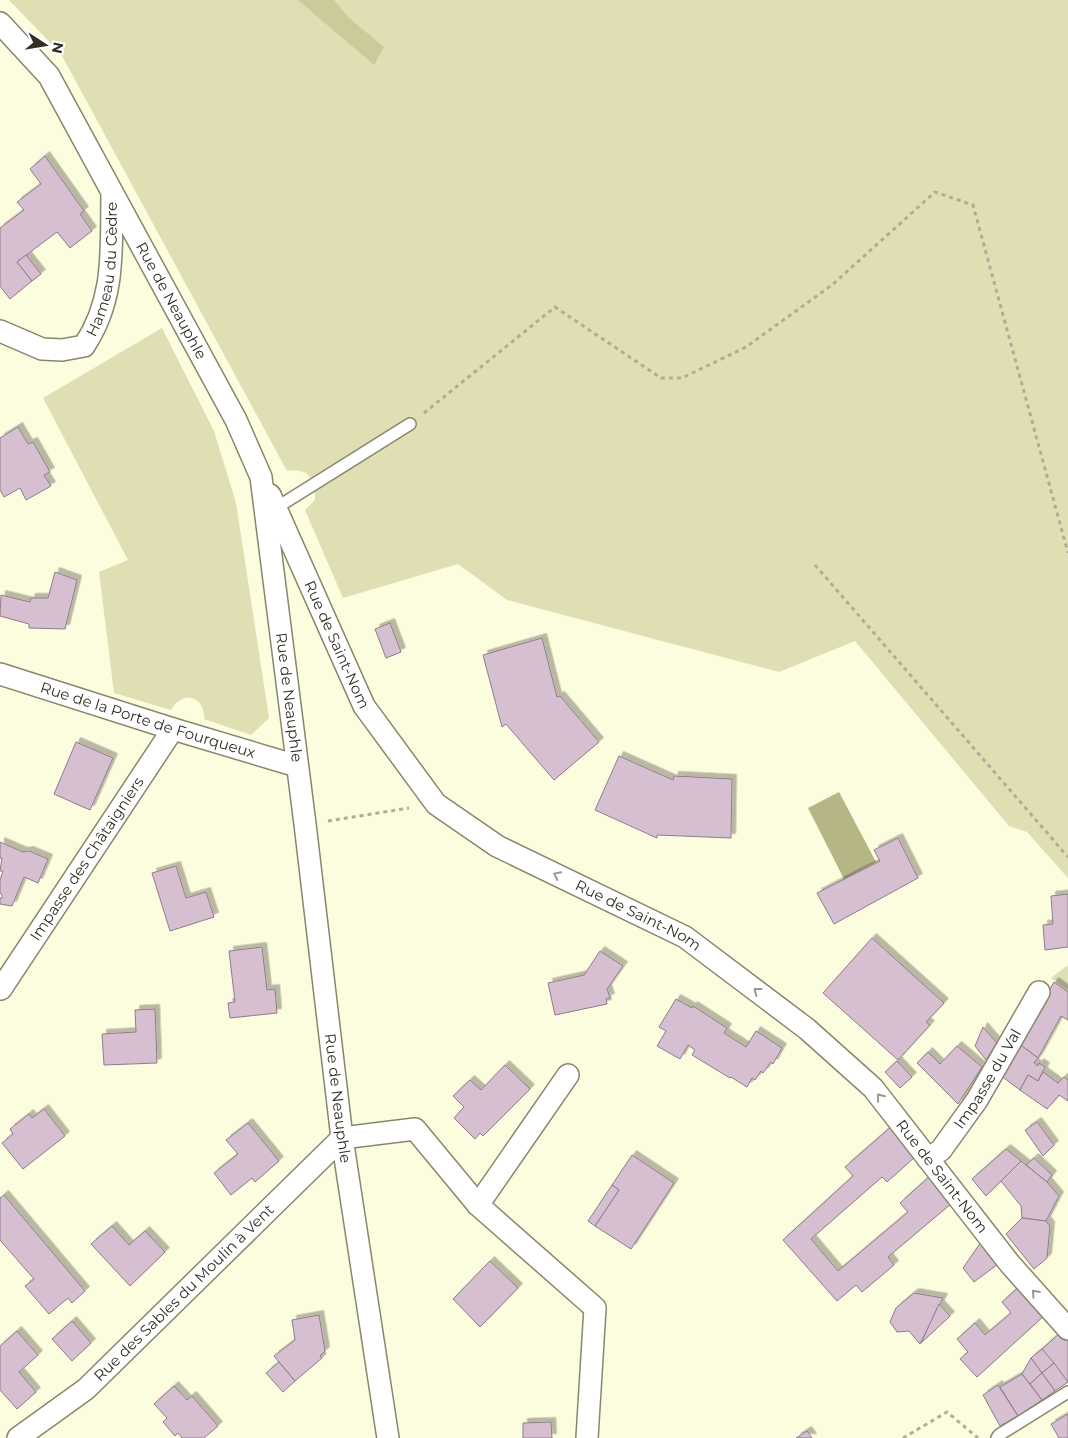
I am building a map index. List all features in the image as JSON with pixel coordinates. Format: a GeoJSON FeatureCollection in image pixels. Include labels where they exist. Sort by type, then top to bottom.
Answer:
{"type":"FeatureCollection","features":[{"type":"Feature","properties":{"kind":"street","name":"Rue de Neauphle"},"geometry":{"type":"LineString","coordinates":[[0,23],[49,76],[236,420],[261,477],[342,1138],[388,1438]]}},
{"type":"Feature","properties":{"kind":"street","name":"Hameau du Cèdre"},"geometry":{"type":"LineString","coordinates":[[0,331],[42,349],[62,350],[84,346],[94,330],[104,305],[110,273],[112,192]]}},
{"type":"Feature","properties":{"kind":"street","name":"Rue de Saint-Nom"},"geometry":{"type":"LineString","coordinates":[[261,477],[364,706],[436,804],[497,846],[685,937],[808,1029],[873,1088],[1010,1264],[1068,1329]]}},
{"type":"Feature","properties":{"kind":"street","name":"Rue de la Porte de Fourqueux"},"geometry":{"type":"LineString","coordinates":[[0,674],[297,766]]}},
{"type":"Feature","properties":{"kind":"street","name":"Impasse des Châtaigniers"},"geometry":{"type":"LineString","coordinates":[[1,989],[173,729]]}},
{"type":"Feature","properties":{"kind":"street","name":"Impasse du Val"},"geometry":{"type":"LineString","coordinates":[[928,1160],[941,1150],[976,1100],[1039,992]]}},
{"type":"Feature","properties":{"kind":"street"},"geometry":{"type":"LineString","coordinates":[[478,1205],[568,1075]]}},
{"type":"Feature","properties":{"kind":"street"},"geometry":{"type":"LineString","coordinates":[[342,1138],[415,1129],[478,1205],[595,1308],[587,1438]]}},
{"type":"Feature","properties":{"kind":"street","name":"Rue des Sables du Moulin à Vent"},"geometry":{"type":"LineString","coordinates":[[18,1438],[86,1389],[342,1138]]}},
{"type":"Feature","properties":{"kind":"lane"},"geometry":{"type":"LineString","coordinates":[[276,508],[410,424]]}},
{"type":"Feature","properties":{"kind":"lane"},"geometry":{"type":"LineString","coordinates":[[997,1438],[1068,1392]]}},
{"type":"Feature","properties":{"kind":"path"},"geometry":{"type":"LineString","coordinates":[[410,424],[555,308],[661,378],[682,378],[746,347],[782,322],[832,285],[935,192],[973,205],[1068,553]]}},
{"type":"Feature","properties":{"kind":"path"},"geometry":{"type":"LineString","coordinates":[[815,565],[1068,858]]}},
{"type":"Feature","properties":{"kind":"path"},"geometry":{"type":"LineString","coordinates":[[305,824],[436,804]]}},
{"type":"Feature","properties":{"kind":"path"},"geometry":{"type":"LineString","coordinates":[[902,1438],[947,1412],[979,1438]]}},
{"type":"Feature","properties":{"kind":"green space"},"geometry":{"type":"Polygon","coordinates":[[[9,0],[1068,0],[1068,878],[1027,832],[1009,826],[855,641],[779,672],[507,600],[458,564],[343,598],[305,510],[315,500],[314,486],[310,476],[301,471],[287,471],[61,54],[9,0]]]}},
{"type":"Feature","properties":{"kind":"green space"},"geometry":{"type":"Polygon","coordinates":[[[162,328],[214,431],[236,503],[269,718],[251,735],[204,719],[203,708],[193,698],[184,698],[176,703],[171,710],[114,693],[99,572],[128,560],[43,398],[162,328]]]}},
{"type":"Feature","properties":{"kind":"green space"},"geometry":{"type":"Polygon","coordinates":[[[1068,965],[1068,990],[1051,978],[1068,965]]]}},
{"type":"Feature","properties":{"kind":"shaded area"},"geometry":{"type":"Polygon","coordinates":[[[298,0],[334,0],[348,17],[384,47],[374,65],[298,0]]]}},
{"type":"Feature","properties":{"kind":"shaded area"},"geometry":{"type":"Polygon","coordinates":[[[839,792],[876,862],[844,879],[808,808],[839,792]]]}},
{"type":"Feature","properties":{"kind":"building"},"geometry":{"type":"Polygon","coordinates":[[[45,156],[84,211],[80,214],[92,231],[70,248],[57,232],[17,262],[32,281],[10,299],[0,286],[0,228],[24,210],[17,202],[41,184],[30,169],[45,156]]]}},
{"type":"Feature","properties":{"kind":"building"},"geometry":{"type":"Polygon","coordinates":[[[26,255],[41,274],[32,281],[17,262],[26,255]]]}},
{"type":"Feature","properties":{"kind":"building"},"geometry":{"type":"Polygon","coordinates":[[[18,427],[28,444],[33,442],[50,472],[44,475],[51,486],[26,500],[20,488],[4,497],[0,490],[0,438],[18,427]]]}},
{"type":"Feature","properties":{"kind":"building"},"geometry":{"type":"Polygon","coordinates":[[[55,572],[77,580],[65,629],[29,628],[29,624],[0,616],[1,595],[30,602],[31,598],[48,598],[55,572]]]}},
{"type":"Feature","properties":{"kind":"building"},"geometry":{"type":"Polygon","coordinates":[[[390,623],[401,652],[386,658],[375,629],[390,623]]]}},
{"type":"Feature","properties":{"kind":"building"},"geometry":{"type":"Polygon","coordinates":[[[542,638],[557,697],[560,696],[599,742],[554,780],[506,724],[502,727],[483,655],[542,638]]]}},
{"type":"Feature","properties":{"kind":"building"},"geometry":{"type":"Polygon","coordinates":[[[76,742],[113,758],[90,810],[54,794],[76,742]]]}},
{"type":"Feature","properties":{"kind":"building"},"geometry":{"type":"Polygon","coordinates":[[[619,756],[673,780],[674,776],[732,779],[731,838],[657,835],[657,838],[595,810],[619,756]]]}},
{"type":"Feature","properties":{"kind":"building"},"geometry":{"type":"Polygon","coordinates":[[[898,838],[918,878],[834,924],[817,893],[880,861],[874,850],[898,838]]]}},
{"type":"Feature","properties":{"kind":"building"},"geometry":{"type":"Polygon","coordinates":[[[0,842],[23,852],[29,851],[48,859],[38,883],[24,877],[12,906],[0,904],[2,895],[0,893],[0,880],[3,871],[0,871],[2,858],[0,858],[0,842]]]}},
{"type":"Feature","properties":{"kind":"building"},"geometry":{"type":"Polygon","coordinates":[[[176,866],[186,898],[206,892],[214,917],[170,931],[152,873],[176,866]]]}},
{"type":"Feature","properties":{"kind":"building"},"geometry":{"type":"Polygon","coordinates":[[[1068,894],[1068,947],[1045,950],[1043,925],[1053,924],[1051,896],[1068,894]]]}},
{"type":"Feature","properties":{"kind":"building"},"geometry":{"type":"Polygon","coordinates":[[[872,938],[944,1003],[926,1022],[930,1025],[898,1060],[823,993],[872,938]]]}},
{"type":"Feature","properties":{"kind":"building"},"geometry":{"type":"Polygon","coordinates":[[[262,947],[267,990],[275,989],[277,1013],[230,1018],[228,1003],[235,1002],[229,951],[262,947]]]}},
{"type":"Feature","properties":{"kind":"building"},"geometry":{"type":"Polygon","coordinates":[[[600,951],[623,966],[607,989],[610,998],[606,999],[607,1004],[555,1015],[548,983],[584,975],[600,951]]]}},
{"type":"Feature","properties":{"kind":"building"},"geometry":{"type":"Polygon","coordinates":[[[1054,982],[1068,992],[1068,1020],[1061,1016],[1038,1058],[1018,1043],[1054,982]]]}},
{"type":"Feature","properties":{"kind":"building"},"geometry":{"type":"Polygon","coordinates":[[[676,999],[692,1008],[693,1006],[727,1028],[724,1033],[746,1047],[756,1031],[782,1048],[773,1064],[771,1062],[755,1080],[752,1078],[747,1087],[692,1055],[695,1050],[688,1045],[680,1059],[657,1046],[666,1031],[659,1027],[676,999]]]}},
{"type":"Feature","properties":{"kind":"building"},"geometry":{"type":"Polygon","coordinates":[[[155,1009],[157,1063],[104,1065],[102,1034],[136,1032],[135,1010],[155,1009]]]}},
{"type":"Feature","properties":{"kind":"building"},"geometry":{"type":"Polygon","coordinates":[[[983,1027],[997,1043],[986,1060],[975,1046],[983,1027]]]}},
{"type":"Feature","properties":{"kind":"building"},"geometry":{"type":"Polygon","coordinates":[[[1018,1043],[1038,1058],[1034,1063],[1038,1066],[1039,1063],[1045,1067],[1038,1081],[1028,1075],[1020,1090],[1000,1075],[1018,1043]]]}},
{"type":"Feature","properties":{"kind":"building"},"geometry":{"type":"Polygon","coordinates":[[[957,1046],[982,1067],[958,1104],[917,1063],[928,1052],[940,1064],[957,1046]]]}},
{"type":"Feature","properties":{"kind":"building"},"geometry":{"type":"Polygon","coordinates":[[[897,1061],[912,1077],[900,1088],[885,1072],[897,1061]]]}},
{"type":"Feature","properties":{"kind":"building"},"geometry":{"type":"Polygon","coordinates":[[[505,1065],[530,1089],[483,1136],[480,1133],[475,1139],[454,1118],[464,1107],[453,1096],[470,1080],[481,1090],[505,1065]]]}},
{"type":"Feature","properties":{"kind":"building"},"geometry":{"type":"Polygon","coordinates":[[[1043,1072],[1058,1083],[1064,1077],[1068,1080],[1068,1101],[1059,1095],[1047,1109],[1020,1090],[1028,1075],[1038,1081],[1043,1072]]]}},
{"type":"Feature","properties":{"kind":"building"},"geometry":{"type":"Polygon","coordinates":[[[44,1109],[65,1136],[23,1169],[2,1143],[13,1134],[10,1129],[29,1114],[32,1118],[44,1109]]]}},
{"type":"Feature","properties":{"kind":"building"},"geometry":{"type":"Polygon","coordinates":[[[1037,1122],[1054,1145],[1043,1156],[1025,1130],[1037,1122]]]}},
{"type":"Feature","properties":{"kind":"building"},"geometry":{"type":"Polygon","coordinates":[[[248,1123],[279,1161],[255,1182],[252,1178],[231,1195],[214,1173],[238,1154],[226,1140],[248,1123]]]}},
{"type":"Feature","properties":{"kind":"building"},"geometry":{"type":"Polygon","coordinates":[[[893,1125],[916,1156],[887,1182],[882,1177],[811,1239],[838,1271],[908,1212],[900,1203],[931,1175],[952,1203],[888,1257],[894,1265],[862,1292],[856,1285],[837,1301],[783,1240],[853,1176],[845,1167],[893,1125]]]}},
{"type":"Feature","properties":{"kind":"building"},"geometry":{"type":"Polygon","coordinates":[[[1006,1149],[1021,1161],[986,1196],[972,1179],[1006,1149]]]}},
{"type":"Feature","properties":{"kind":"building"},"geometry":{"type":"Polygon","coordinates":[[[632,1155],[674,1183],[631,1249],[595,1226],[619,1190],[612,1185],[632,1155]]]}},
{"type":"Feature","properties":{"kind":"building"},"geometry":{"type":"Polygon","coordinates":[[[1034,1158],[1052,1175],[1047,1182],[1026,1165],[1034,1158]]]}},
{"type":"Feature","properties":{"kind":"building"},"geometry":{"type":"Polygon","coordinates":[[[1021,1161],[1047,1182],[1059,1196],[1046,1221],[1022,1218],[1021,1206],[1001,1181],[1021,1161]]]}},
{"type":"Feature","properties":{"kind":"building"},"geometry":{"type":"Polygon","coordinates":[[[612,1185],[619,1190],[595,1226],[588,1221],[612,1185]]]}},
{"type":"Feature","properties":{"kind":"building"},"geometry":{"type":"Polygon","coordinates":[[[4,1195],[85,1291],[72,1303],[68,1298],[49,1314],[25,1286],[34,1279],[0,1240],[0,1198],[4,1195]]]}},
{"type":"Feature","properties":{"kind":"building"},"geometry":{"type":"Polygon","coordinates":[[[1022,1218],[1046,1221],[1050,1226],[1047,1258],[1034,1269],[1006,1234],[1022,1218]]]}},
{"type":"Feature","properties":{"kind":"building"},"geometry":{"type":"Polygon","coordinates":[[[112,1226],[129,1245],[145,1231],[165,1252],[130,1286],[91,1244],[112,1226]]]}},
{"type":"Feature","properties":{"kind":"building"},"geometry":{"type":"Polygon","coordinates":[[[983,1239],[1002,1261],[974,1282],[963,1268],[983,1239]]]}},
{"type":"Feature","properties":{"kind":"building"},"geometry":{"type":"Polygon","coordinates":[[[490,1261],[518,1288],[480,1327],[453,1299],[490,1261]]]}},
{"type":"Feature","properties":{"kind":"building"},"geometry":{"type":"Polygon","coordinates":[[[1022,1284],[1046,1314],[977,1377],[960,1359],[968,1352],[957,1339],[975,1323],[985,1335],[1011,1313],[1002,1302],[1022,1284]]]}},
{"type":"Feature","properties":{"kind":"building"},"geometry":{"type":"Polygon","coordinates":[[[914,1293],[943,1298],[920,1344],[909,1331],[897,1332],[890,1322],[896,1308],[914,1293]]]}},
{"type":"Feature","properties":{"kind":"building"},"geometry":{"type":"Polygon","coordinates":[[[939,1304],[950,1316],[921,1343],[939,1304]]]}},
{"type":"Feature","properties":{"kind":"building"},"geometry":{"type":"Polygon","coordinates":[[[319,1315],[325,1351],[320,1356],[322,1358],[295,1381],[274,1356],[295,1340],[292,1320],[319,1315]]]}},
{"type":"Feature","properties":{"kind":"building"},"geometry":{"type":"Polygon","coordinates":[[[72,1321],[91,1343],[72,1361],[52,1339],[72,1321]]]}},
{"type":"Feature","properties":{"kind":"building"},"geometry":{"type":"Polygon","coordinates":[[[17,1331],[38,1355],[19,1372],[36,1392],[17,1409],[0,1390],[0,1346],[17,1331]]]}},
{"type":"Feature","properties":{"kind":"building"},"geometry":{"type":"Polygon","coordinates":[[[1061,1332],[1068,1340],[1068,1383],[1042,1349],[1061,1332]]]}},
{"type":"Feature","properties":{"kind":"building"},"geometry":{"type":"Polygon","coordinates":[[[1042,1349],[1054,1363],[1042,1373],[1031,1358],[1042,1349]]]}},
{"type":"Feature","properties":{"kind":"building"},"geometry":{"type":"Polygon","coordinates":[[[1031,1358],[1042,1373],[1030,1384],[1022,1374],[1031,1358]]]}},
{"type":"Feature","properties":{"kind":"building"},"geometry":{"type":"Polygon","coordinates":[[[279,1362],[295,1381],[283,1392],[266,1373],[279,1362]]]}},
{"type":"Feature","properties":{"kind":"building"},"geometry":{"type":"Polygon","coordinates":[[[1054,1363],[1068,1382],[1055,1391],[1042,1373],[1054,1363]]]}},
{"type":"Feature","properties":{"kind":"building"},"geometry":{"type":"Polygon","coordinates":[[[1042,1373],[1055,1391],[1042,1400],[1030,1384],[1042,1373]]]}},
{"type":"Feature","properties":{"kind":"building"},"geometry":{"type":"Polygon","coordinates":[[[1022,1374],[1042,1400],[1018,1416],[1000,1387],[1022,1374]]]}},
{"type":"Feature","properties":{"kind":"building"},"geometry":{"type":"Polygon","coordinates":[[[998,1385],[1018,1416],[1000,1426],[983,1395],[998,1385]]]}},
{"type":"Feature","properties":{"kind":"building"},"geometry":{"type":"Polygon","coordinates":[[[174,1386],[187,1400],[192,1396],[218,1426],[204,1438],[182,1438],[178,1433],[175,1436],[163,1422],[167,1418],[154,1404],[174,1386]]]}},
{"type":"Feature","properties":{"kind":"building"},"geometry":{"type":"Polygon","coordinates":[[[1068,1414],[1068,1438],[1059,1438],[1051,1424],[1068,1414]]]}},
{"type":"Feature","properties":{"kind":"building"},"geometry":{"type":"Polygon","coordinates":[[[551,1422],[552,1438],[523,1438],[523,1423],[551,1422]]]}},
{"type":"Feature","properties":{"kind":"building"},"geometry":{"type":"Polygon","coordinates":[[[807,1431],[812,1438],[796,1438],[807,1431]]]}}]}
